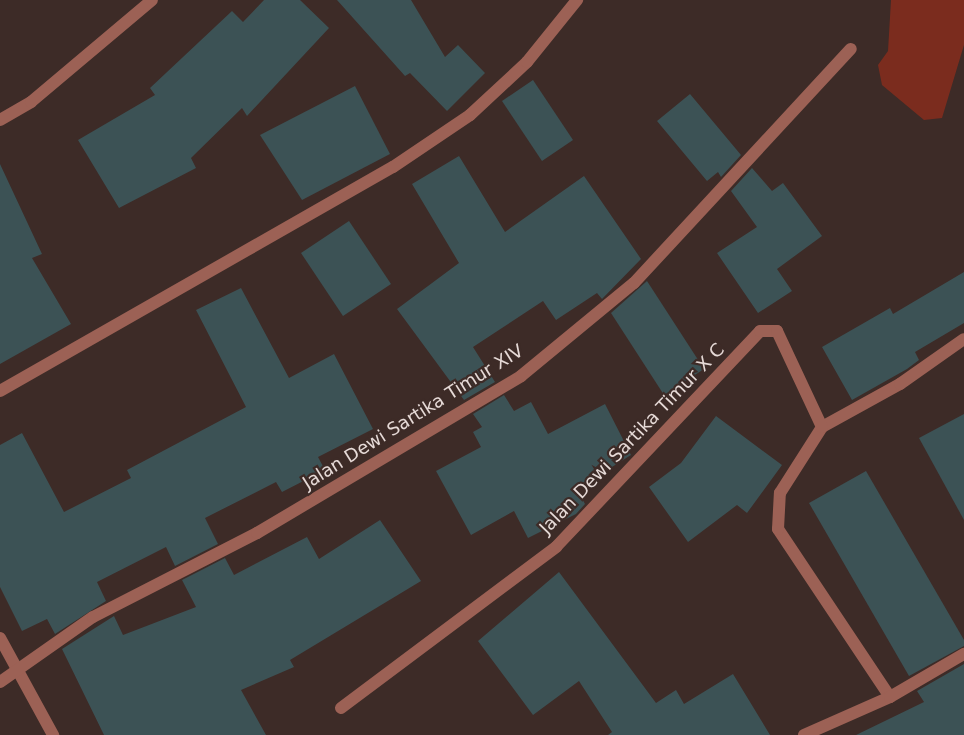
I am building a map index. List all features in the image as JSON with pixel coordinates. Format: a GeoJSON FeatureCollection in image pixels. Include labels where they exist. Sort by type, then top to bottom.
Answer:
{"type":"FeatureCollection","features":[{"type":"Feature","properties":{"kind":"street"},"geometry":{"type":"LineString","coordinates":[[0,120],[31,102],[153,0]]}},
{"type":"Feature","properties":{"kind":"street"},"geometry":{"type":"LineString","coordinates":[[0,391],[393,167],[470,115],[527,62],[577,0]]}},
{"type":"Feature","properties":{"kind":"street","name":"Jalan Dewi Sartika Timur XIV"},"geometry":{"type":"LineString","coordinates":[[0,682],[18,672],[93,617],[257,533],[521,376],[634,283],[851,49]]}},
{"type":"Feature","properties":{"kind":"street","name":"Jalan Dewi Sartika Timur X C"},"geometry":{"type":"LineString","coordinates":[[341,708],[556,547],[760,331],[777,331],[822,427]]}},
{"type":"Feature","properties":{"kind":"street"},"geometry":{"type":"LineString","coordinates":[[890,697],[777,524],[780,493],[822,427],[900,384],[964,339]]}},
{"type":"Feature","properties":{"kind":"street"},"geometry":{"type":"LineString","coordinates":[[0,638],[53,735]]}},
{"type":"Feature","properties":{"kind":"street"},"geometry":{"type":"LineString","coordinates":[[804,735],[890,697],[964,654]]}},
{"type":"Feature","properties":{"kind":"shaded area"},"geometry":{"type":"Polygon","coordinates":[[[891,0],[964,0],[964,45],[942,118],[924,120],[882,85],[878,65],[888,51],[891,0]]]}},
{"type":"Feature","properties":{"kind":"building"},"geometry":{"type":"Polygon","coordinates":[[[264,0],[300,0],[329,28],[247,116],[242,108],[191,158],[196,168],[119,208],[78,140],[155,95],[150,88],[232,11],[243,22],[264,0]]]}},
{"type":"Feature","properties":{"kind":"building"},"geometry":{"type":"Polygon","coordinates":[[[337,0],[411,0],[445,57],[458,45],[485,73],[447,111],[410,73],[405,76],[337,0]]]}},
{"type":"Feature","properties":{"kind":"building"},"geometry":{"type":"Polygon","coordinates":[[[533,80],[573,140],[542,161],[502,101],[533,80]]]}},
{"type":"Feature","properties":{"kind":"building"},"geometry":{"type":"Polygon","coordinates":[[[355,86],[390,154],[302,200],[260,135],[355,86]]]}},
{"type":"Feature","properties":{"kind":"building"},"geometry":{"type":"Polygon","coordinates":[[[690,94],[741,155],[721,177],[718,172],[707,181],[657,121],[690,94]]]}},
{"type":"Feature","properties":{"kind":"building"},"geometry":{"type":"Polygon","coordinates":[[[459,156],[505,232],[584,176],[641,259],[602,299],[597,293],[556,320],[543,301],[473,347],[495,382],[464,400],[397,309],[459,263],[412,184],[459,156]]]}},
{"type":"Feature","properties":{"kind":"building"},"geometry":{"type":"Polygon","coordinates":[[[0,164],[42,254],[32,258],[71,324],[0,364],[0,164]]]}},
{"type":"Feature","properties":{"kind":"building"},"geometry":{"type":"Polygon","coordinates":[[[752,168],[772,191],[783,183],[822,236],[777,269],[792,291],[758,313],[717,253],[757,227],[731,191],[752,168]]]}},
{"type":"Feature","properties":{"kind":"building"},"geometry":{"type":"Polygon","coordinates":[[[349,221],[391,284],[343,316],[301,253],[349,221]]]}},
{"type":"Feature","properties":{"kind":"building"},"geometry":{"type":"Polygon","coordinates":[[[964,272],[964,323],[915,352],[919,360],[907,369],[852,400],[822,347],[890,308],[893,314],[964,272]]]}},
{"type":"Feature","properties":{"kind":"building"},"geometry":{"type":"Polygon","coordinates":[[[647,281],[704,369],[664,395],[611,313],[647,281]]]}},
{"type":"Feature","properties":{"kind":"building"},"geometry":{"type":"Polygon","coordinates":[[[241,288],[289,378],[334,354],[373,429],[318,457],[325,470],[282,492],[276,482],[205,518],[218,544],[175,566],[166,547],[97,582],[106,601],[55,634],[47,619],[22,631],[0,587],[0,445],[22,433],[64,512],[131,478],[127,470],[246,407],[196,310],[241,288]]]}},
{"type":"Feature","properties":{"kind":"building"},"geometry":{"type":"Polygon","coordinates":[[[504,395],[514,411],[531,402],[548,434],[605,404],[631,455],[577,489],[585,504],[576,514],[528,538],[514,511],[471,535],[436,471],[481,447],[473,432],[482,427],[473,414],[504,395]]]}},
{"type":"Feature","properties":{"kind":"building"},"geometry":{"type":"Polygon","coordinates":[[[964,414],[964,520],[919,438],[964,414]]]}},
{"type":"Feature","properties":{"kind":"building"},"geometry":{"type":"Polygon","coordinates":[[[716,416],[782,465],[747,513],[737,505],[688,542],[649,487],[681,463],[716,416]]]}},
{"type":"Feature","properties":{"kind":"building"},"geometry":{"type":"Polygon","coordinates":[[[866,471],[964,640],[964,646],[909,676],[809,503],[866,471]]]}},
{"type":"Feature","properties":{"kind":"building"},"geometry":{"type":"Polygon","coordinates":[[[380,520],[421,581],[290,660],[294,667],[241,690],[266,735],[104,735],[62,649],[114,616],[123,635],[196,607],[182,580],[225,558],[234,575],[307,537],[319,559],[380,520]]]}},
{"type":"Feature","properties":{"kind":"building"},"geometry":{"type":"Polygon","coordinates":[[[559,572],[656,703],[676,690],[684,704],[733,674],[770,735],[608,735],[612,732],[579,681],[533,715],[478,641],[559,572]]]}},
{"type":"Feature","properties":{"kind":"building"},"geometry":{"type":"Polygon","coordinates":[[[964,664],[964,735],[856,735],[924,702],[917,691],[964,664]]]}}]}
